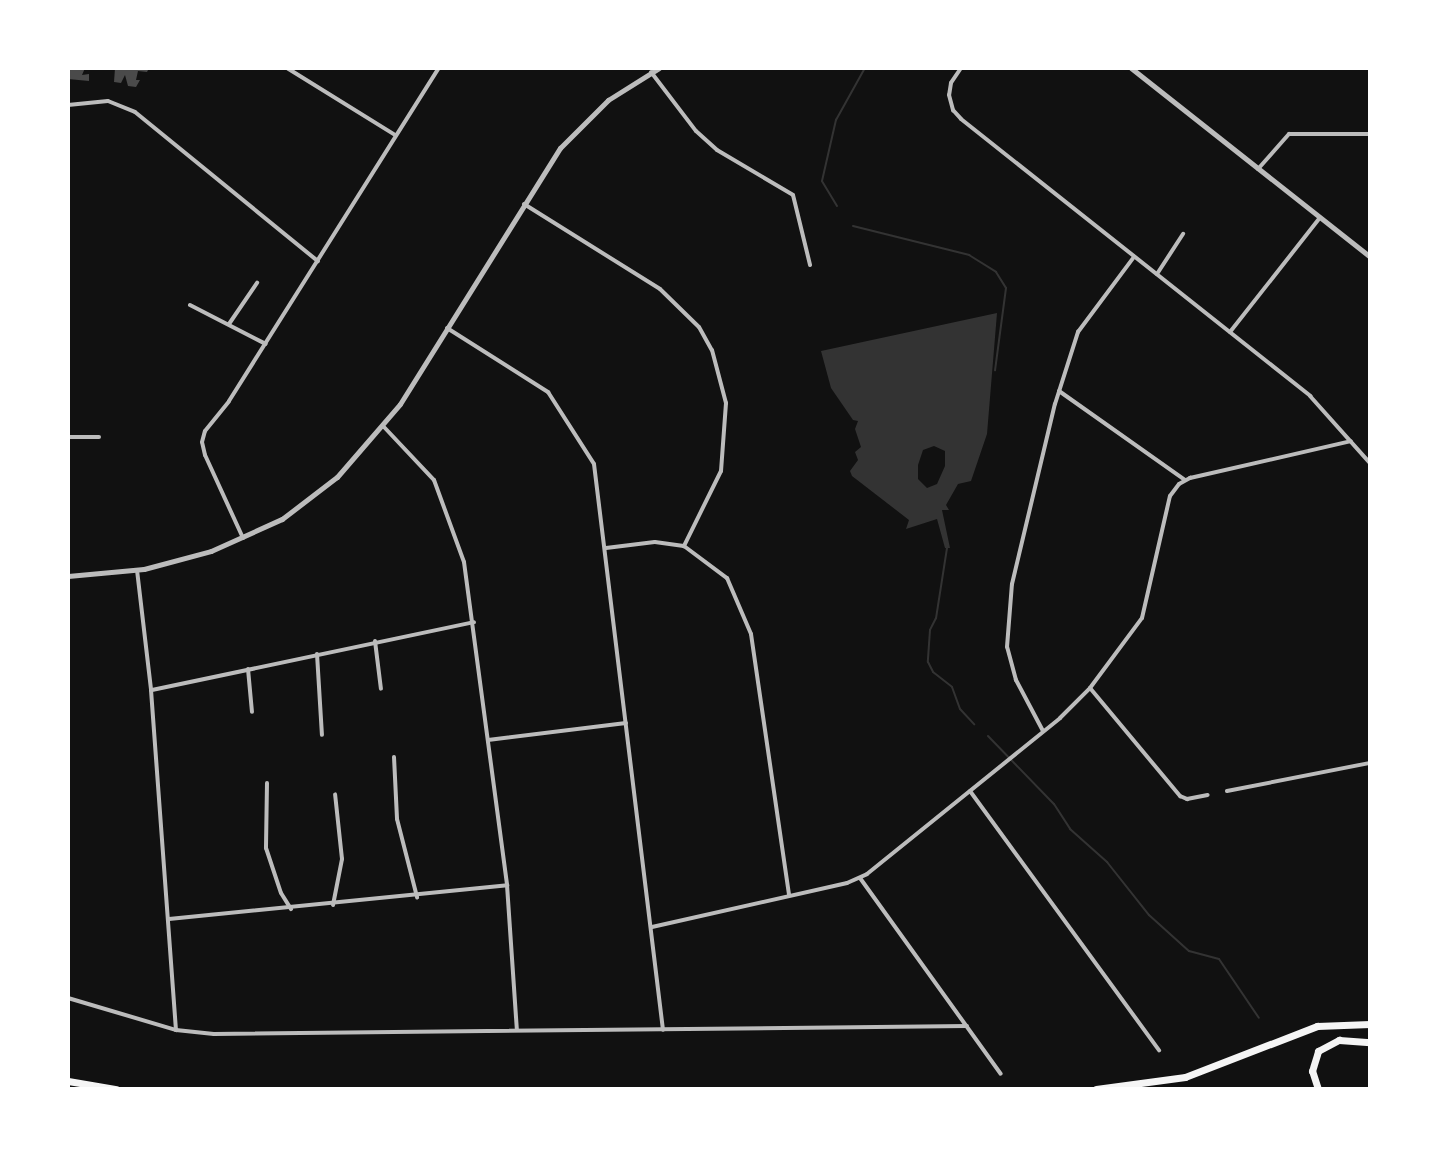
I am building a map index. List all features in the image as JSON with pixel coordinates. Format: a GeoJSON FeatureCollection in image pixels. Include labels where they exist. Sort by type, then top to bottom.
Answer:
{"type":"FeatureCollection","features":[{"type":"Feature","properties":{"kind":"highway"},"geometry":{"type":"LineString","coordinates":[[1096,1089],[1185,1077],[1317,1026],[1370,1024]]}},
{"type":"Feature","properties":{"kind":"highway"},"geometry":{"type":"LineString","coordinates":[[1318,1089],[1312,1071],[1318,1051],[1339,1040],[1370,1042]]}},
{"type":"Feature","properties":{"kind":"highway"},"geometry":{"type":"LineString","coordinates":[[68,1081],[116,1089]]}},
{"type":"Feature","properties":{"kind":"street"},"geometry":{"type":"LineString","coordinates":[[287,68],[395,135]]}},
{"type":"Feature","properties":{"kind":"street"},"geometry":{"type":"LineString","coordinates":[[243,538],[202,442],[208,425],[229,401],[266,344],[439,68]]}},
{"type":"Feature","properties":{"kind":"street"},"geometry":{"type":"LineString","coordinates":[[68,576],[137,570],[180,561],[243,538],[282,519],[321,490],[384,427],[551,161],[582,123],[622,89],[659,68]]}},
{"type":"Feature","properties":{"kind":"street"},"geometry":{"type":"LineString","coordinates":[[961,68],[950,90],[955,112],[1310,396],[1370,463]]}},
{"type":"Feature","properties":{"kind":"street"},"geometry":{"type":"LineString","coordinates":[[1131,68],[1370,257]]}},
{"type":"Feature","properties":{"kind":"street"},"geometry":{"type":"LineString","coordinates":[[651,72],[696,131],[722,154],[793,195],[801,214],[810,265]]}},
{"type":"Feature","properties":{"kind":"street"},"geometry":{"type":"LineString","coordinates":[[68,105],[108,101],[135,112],[318,261]]}},
{"type":"Feature","properties":{"kind":"street"},"geometry":{"type":"LineString","coordinates":[[1258,169],[1289,134],[1370,134]]}},
{"type":"Feature","properties":{"kind":"street"},"geometry":{"type":"LineString","coordinates":[[524,204],[660,289],[690,316],[708,340],[725,397],[722,465],[716,487],[684,546]]}},
{"type":"Feature","properties":{"kind":"street"},"geometry":{"type":"LineString","coordinates":[[1230,332],[1319,219]]}},
{"type":"Feature","properties":{"kind":"street"},"geometry":{"type":"LineString","coordinates":[[1157,274],[1183,234]]}},
{"type":"Feature","properties":{"kind":"street"},"geometry":{"type":"LineString","coordinates":[[1044,731],[1016,680],[1006,629],[1016,567],[1059,391],[1080,327],[1134,257]]}},
{"type":"Feature","properties":{"kind":"street"},"geometry":{"type":"LineString","coordinates":[[229,324],[257,283]]}},
{"type":"Feature","properties":{"kind":"street"},"geometry":{"type":"LineString","coordinates":[[190,305],[266,344]]}},
{"type":"Feature","properties":{"kind":"street"},"geometry":{"type":"LineString","coordinates":[[447,328],[540,386],[557,402],[594,464],[663,1030]]}},
{"type":"Feature","properties":{"kind":"street"},"geometry":{"type":"LineString","coordinates":[[1059,391],[1185,480]]}},
{"type":"Feature","properties":{"kind":"street"},"geometry":{"type":"LineString","coordinates":[[384,427],[428,468],[458,544],[474,622],[507,885],[517,1030]]}},
{"type":"Feature","properties":{"kind":"street"},"geometry":{"type":"LineString","coordinates":[[68,437],[99,437]]}},
{"type":"Feature","properties":{"kind":"street"},"geometry":{"type":"LineString","coordinates":[[652,927],[860,878],[1025,747],[1090,688],[1142,618],[1170,496],[1185,480],[1351,441]]}},
{"type":"Feature","properties":{"kind":"street"},"geometry":{"type":"LineString","coordinates":[[606,548],[655,542],[684,546],[727,578],[751,634],[789,895]]}},
{"type":"Feature","properties":{"kind":"street"},"geometry":{"type":"LineString","coordinates":[[137,570],[151,690],[176,1030]]}},
{"type":"Feature","properties":{"kind":"street"},"geometry":{"type":"LineString","coordinates":[[151,690],[474,622]]}},
{"type":"Feature","properties":{"kind":"street"},"geometry":{"type":"LineString","coordinates":[[375,641],[381,689]]}},
{"type":"Feature","properties":{"kind":"street"},"geometry":{"type":"LineString","coordinates":[[317,653],[322,735]]}},
{"type":"Feature","properties":{"kind":"street"},"geometry":{"type":"LineString","coordinates":[[248,669],[252,712]]}},
{"type":"Feature","properties":{"kind":"street"},"geometry":{"type":"LineString","coordinates":[[1090,688],[1178,795],[1187,799],[1208,795]]}},
{"type":"Feature","properties":{"kind":"street"},"geometry":{"type":"LineString","coordinates":[[488,740],[626,723]]}},
{"type":"Feature","properties":{"kind":"street"},"geometry":{"type":"LineString","coordinates":[[394,757],[397,819],[417,897]]}},
{"type":"Feature","properties":{"kind":"street"},"geometry":{"type":"LineString","coordinates":[[1227,791],[1370,763]]}},
{"type":"Feature","properties":{"kind":"street"},"geometry":{"type":"LineString","coordinates":[[267,783],[266,848],[281,893],[291,909]]}},
{"type":"Feature","properties":{"kind":"street"},"geometry":{"type":"LineString","coordinates":[[970,791],[1159,1050]]}},
{"type":"Feature","properties":{"kind":"street"},"geometry":{"type":"LineString","coordinates":[[333,905],[342,859],[335,794]]}},
{"type":"Feature","properties":{"kind":"street"},"geometry":{"type":"LineString","coordinates":[[860,878],[1001,1074]]}},
{"type":"Feature","properties":{"kind":"street"},"geometry":{"type":"LineString","coordinates":[[169,919],[417,897],[507,885]]}},
{"type":"Feature","properties":{"kind":"street"},"geometry":{"type":"LineString","coordinates":[[68,998],[176,1030],[214,1034],[967,1026]]}},
{"type":"Feature","properties":{"kind":"shaded area"},"geometry":{"type":"Polygon","coordinates":[[[997,313],[987,434],[971,481],[958,484],[946,505],[949,510],[942,510],[950,548],[945,548],[937,519],[906,529],[909,520],[852,476],[850,471],[858,460],[855,452],[861,447],[855,429],[858,421],[853,420],[831,388],[821,351],[997,313]],[[934,446],[923,450],[918,479],[927,488],[937,484],[945,466],[945,451],[934,446]]]}},
{"type":"Feature","properties":{"kind":"building"},"geometry":{"type":"Polygon","coordinates":[[[68,68],[85,68],[82,75],[89,74],[89,81],[68,79],[68,68]]]}},
{"type":"Feature","properties":{"kind":"building"},"geometry":{"type":"Polygon","coordinates":[[[115,68],[149,68],[147,72],[138,71],[136,80],[140,80],[136,87],[128,86],[125,75],[121,83],[114,82],[115,68]]]}},
{"type":"Feature","properties":{"kind":"waterway"},"geometry":{"type":"LineString","coordinates":[[837,206],[822,181],[836,120],[865,68]]}},
{"type":"Feature","properties":{"kind":"waterway"},"geometry":{"type":"LineString","coordinates":[[853,226],[969,255],[996,272],[1006,288],[995,370]]}},
{"type":"Feature","properties":{"kind":"waterway"},"geometry":{"type":"LineString","coordinates":[[947,548],[936,618],[930,630],[928,662],[933,672],[952,687],[960,709],[974,724]]}},
{"type":"Feature","properties":{"kind":"waterway"},"geometry":{"type":"LineString","coordinates":[[988,736],[1054,804],[1070,829],[1107,862],[1149,915],[1189,951],[1219,959],[1259,1018]]}}]}
